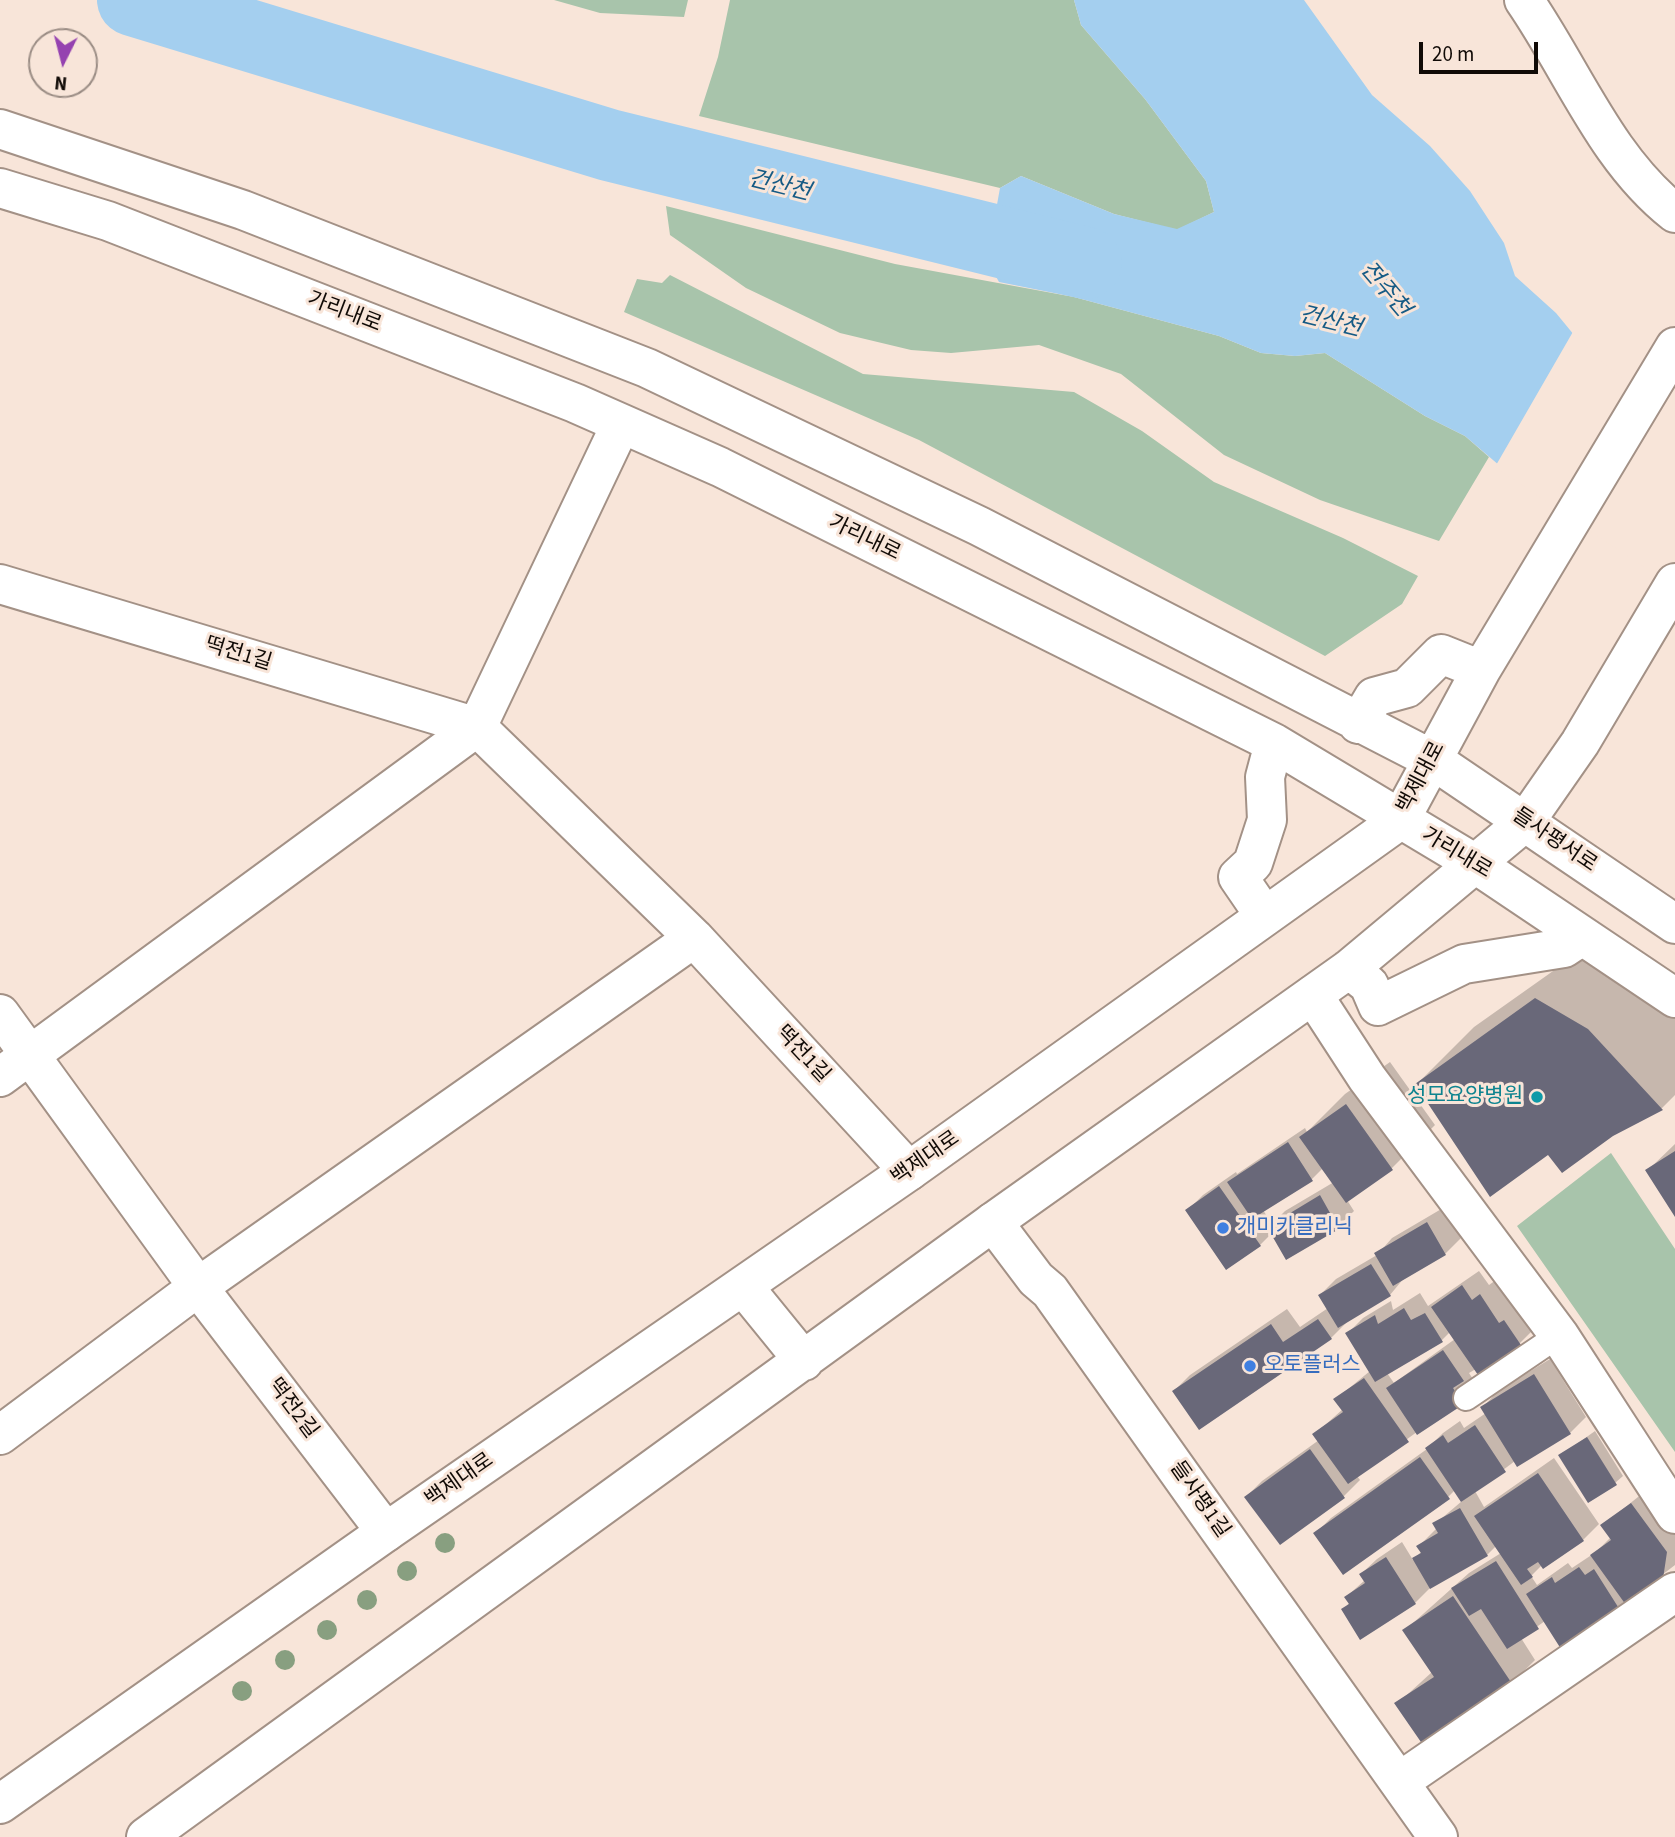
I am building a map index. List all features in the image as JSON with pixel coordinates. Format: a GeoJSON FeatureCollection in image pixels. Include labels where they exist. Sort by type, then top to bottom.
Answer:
{"type":"FeatureCollection","features":[{"type":"Feature","properties":{"kind":"street"},"geometry":{"type":"LineString","coordinates":[[1524,0],[1625,164],[1651,194],[1675,213]]}},
{"type":"Feature","properties":{"kind":"street"},"geometry":{"type":"LineString","coordinates":[[0,129],[243,210],[646,368],[979,526],[1279,679],[1358,724],[1433,760]]}},
{"type":"Feature","properties":{"kind":"street","name":"가리내로"},"geometry":{"type":"LineString","coordinates":[[0,188],[108,221],[621,424],[720,467],[1274,743],[1474,863],[1675,998]]}},
{"type":"Feature","properties":{"kind":"street","name":"백제대로"},"geometry":{"type":"LineString","coordinates":[[0,1804],[386,1532],[909,1171],[1400,820],[1484,667],[1675,347]]}},
{"type":"Feature","properties":{"kind":"street"},"geometry":{"type":"LineString","coordinates":[[15,1066],[477,727],[621,424]]}},
{"type":"Feature","properties":{"kind":"street"},"geometry":{"type":"LineString","coordinates":[[146,1837],[993,1222],[1349,969],[1525,821],[1580,743],[1675,583]]}},
{"type":"Feature","properties":{"kind":"street","name":"떡전1길"},"geometry":{"type":"LineString","coordinates":[[0,584],[477,727],[694,938],[909,1171]]}},
{"type":"Feature","properties":{"kind":"street"},"geometry":{"type":"LineString","coordinates":[[1358,724],[1374,697],[1406,688],[1441,654],[1484,667]]}},
{"type":"Feature","properties":{"kind":"street"},"geometry":{"type":"LineString","coordinates":[[1264,915],[1238,877],[1254,863],[1267,820],[1265,777],[1274,743]]}},
{"type":"Feature","properties":{"kind":"street","name":"들사평서로"},"geometry":{"type":"LineString","coordinates":[[1433,760],[1675,924]]}},
{"type":"Feature","properties":{"kind":"street"},"geometry":{"type":"LineString","coordinates":[[1349,969],[1369,985],[1378,1006],[1464,964],[1564,948],[1582,936]]}},
{"type":"Feature","properties":{"kind":"street"},"geometry":{"type":"LineString","coordinates":[[0,1435],[198,1287],[694,938]]}},
{"type":"Feature","properties":{"kind":"street"},"geometry":{"type":"LineString","coordinates":[[1312,995],[1367,1078],[1559,1335],[1675,1514]]}},
{"type":"Feature","properties":{"kind":"street","name":"떡전2길"},"geometry":{"type":"LineString","coordinates":[[0,1014],[15,1066],[198,1287],[386,1532]]}},
{"type":"Feature","properties":{"kind":"street","name":"들사평1길"},"geometry":{"type":"LineString","coordinates":[[993,1222],[1035,1279],[1051,1291],[1438,1837]]}},
{"type":"Feature","properties":{"kind":"street"},"geometry":{"type":"LineString","coordinates":[[743,1286],[804,1361]]}},
{"type":"Feature","properties":{"kind":"street"},"geometry":{"type":"LineString","coordinates":[[1399,1782],[1675,1592]]}},
{"type":"Feature","properties":{"kind":"lane"},"geometry":{"type":"LineString","coordinates":[[1466,1398],[1559,1335]]}},
{"type":"Feature","properties":{"kind":"green space"},"geometry":{"type":"Polygon","coordinates":[[[554,0],[688,0],[684,17],[600,13],[554,0]]]}},
{"type":"Feature","properties":{"kind":"green space"},"geometry":{"type":"Polygon","coordinates":[[[730,0],[1074,0],[1081,25],[1145,99],[1206,181],[1214,212],[1177,230],[1114,214],[1021,176],[1000,188],[699,116],[718,57],[730,0]]]}},
{"type":"Feature","properties":{"kind":"green space"},"geometry":{"type":"Polygon","coordinates":[[[666,206],[895,264],[1074,297],[1219,336],[1261,353],[1295,356],[1325,353],[1425,416],[1465,436],[1489,457],[1439,541],[1320,500],[1224,455],[1121,374],[1039,345],[951,353],[911,350],[840,333],[746,288],[670,235],[666,206]]]}},
{"type":"Feature","properties":{"kind":"green space"},"geometry":{"type":"Polygon","coordinates":[[[670,275],[863,374],[1074,392],[1142,431],[1214,482],[1343,538],[1418,576],[1402,604],[1325,656],[919,440],[624,312],[637,279],[662,283],[670,275]]]}},
{"type":"Feature","properties":{"kind":"green space"},"geometry":{"type":"Polygon","coordinates":[[[1611,1153],[1675,1249],[1675,1452],[1517,1226],[1611,1153]]]}},
{"type":"Feature","properties":{"kind":"water","name":"전주천"},"geometry":{"type":"Polygon","coordinates":[[[1074,0],[1304,0],[1372,95],[1430,146],[1470,191],[1504,243],[1515,276],[1556,313],[1593,358],[1500,466],[1465,436],[1425,416],[1325,353],[1295,356],[1261,353],[1219,336],[1074,297],[999,282],[987,260],[1000,188],[1021,176],[1114,214],[1177,229],[1214,212],[1206,181],[1145,99],[1081,25],[1074,0]]]}},
{"type":"Feature","properties":{"kind":"pier"},"geometry":{"type":"Polygon","coordinates":[[[1574,330],[1595,356],[1675,420],[1675,588],[1495,467],[1574,330]]]}},
{"type":"Feature","properties":{"kind":"building","name":"성모요양병원"},"geometry":{"type":"Polygon","coordinates":[[[1535,998],[1588,1029],[1663,1110],[1613,1136],[1562,1173],[1548,1155],[1490,1197],[1415,1084],[1535,998]]]}},
{"type":"Feature","properties":{"kind":"building"},"geometry":{"type":"Polygon","coordinates":[[[1346,1104],[1393,1170],[1346,1203],[1299,1137],[1346,1104]]]}},
{"type":"Feature","properties":{"kind":"building"},"geometry":{"type":"Polygon","coordinates":[[[1288,1142],[1313,1181],[1252,1219],[1227,1182],[1288,1142]]]}},
{"type":"Feature","properties":{"kind":"building"},"geometry":{"type":"Polygon","coordinates":[[[1675,1151],[1675,1217],[1645,1170],[1675,1151]]]}},
{"type":"Feature","properties":{"kind":"building","name":"개미카클리닉"},"geometry":{"type":"Polygon","coordinates":[[[1219,1186],[1261,1246],[1226,1270],[1185,1210],[1219,1186]]]}},
{"type":"Feature","properties":{"kind":"building"},"geometry":{"type":"Polygon","coordinates":[[[1320,1195],[1339,1229],[1286,1260],[1267,1227],[1320,1195]]]}},
{"type":"Feature","properties":{"kind":"building"},"geometry":{"type":"Polygon","coordinates":[[[1427,1222],[1446,1255],[1393,1286],[1374,1253],[1427,1222]]]}},
{"type":"Feature","properties":{"kind":"building"},"geometry":{"type":"Polygon","coordinates":[[[1371,1264],[1391,1296],[1338,1328],[1318,1295],[1371,1264]]]}},
{"type":"Feature","properties":{"kind":"building"},"geometry":{"type":"Polygon","coordinates":[[[1462,1285],[1472,1300],[1480,1294],[1499,1323],[1504,1320],[1521,1345],[1478,1375],[1431,1307],[1462,1285]]]}},
{"type":"Feature","properties":{"kind":"building"},"geometry":{"type":"Polygon","coordinates":[[[1404,1308],[1411,1320],[1425,1313],[1443,1342],[1375,1382],[1345,1333],[1375,1315],[1378,1324],[1404,1308]]]}},
{"type":"Feature","properties":{"kind":"building","name":"오토플러스"},"geometry":{"type":"Polygon","coordinates":[[[1318,1319],[1332,1339],[1199,1430],[1172,1391],[1271,1324],[1283,1342],[1318,1319]]]}},
{"type":"Feature","properties":{"kind":"building"},"geometry":{"type":"Polygon","coordinates":[[[1443,1350],[1464,1381],[1453,1388],[1464,1404],[1417,1435],[1386,1388],[1443,1350]]]}},
{"type":"Feature","properties":{"kind":"building"},"geometry":{"type":"Polygon","coordinates":[[[1534,1374],[1571,1434],[1517,1467],[1480,1407],[1534,1374]]]}},
{"type":"Feature","properties":{"kind":"building"},"geometry":{"type":"Polygon","coordinates":[[[1364,1378],[1409,1442],[1348,1484],[1312,1434],[1343,1412],[1333,1399],[1364,1378]]]}},
{"type":"Feature","properties":{"kind":"building"},"geometry":{"type":"Polygon","coordinates":[[[1475,1425],[1506,1472],[1461,1502],[1425,1448],[1443,1435],[1448,1443],[1475,1425]]]}},
{"type":"Feature","properties":{"kind":"building"},"geometry":{"type":"Polygon","coordinates":[[[1587,1437],[1617,1485],[1588,1503],[1558,1455],[1587,1437]]]}},
{"type":"Feature","properties":{"kind":"building"},"geometry":{"type":"Polygon","coordinates":[[[1310,1449],[1345,1498],[1280,1545],[1244,1497],[1310,1449]]]}},
{"type":"Feature","properties":{"kind":"building"},"geometry":{"type":"Polygon","coordinates":[[[1420,1457],[1450,1499],[1343,1575],[1313,1533],[1420,1457]]]}},
{"type":"Feature","properties":{"kind":"building"},"geometry":{"type":"Polygon","coordinates":[[[1538,1473],[1584,1541],[1543,1569],[1538,1562],[1527,1569],[1533,1577],[1521,1585],[1474,1516],[1538,1473]]]}},
{"type":"Feature","properties":{"kind":"building"},"geometry":{"type":"Polygon","coordinates":[[[1631,1503],[1667,1552],[1663,1579],[1626,1605],[1590,1555],[1611,1540],[1600,1525],[1631,1503]]]}},
{"type":"Feature","properties":{"kind":"building"},"geometry":{"type":"Polygon","coordinates":[[[1460,1508],[1488,1556],[1430,1589],[1412,1558],[1421,1553],[1416,1546],[1438,1533],[1432,1523],[1460,1508]]]}},
{"type":"Feature","properties":{"kind":"building"},"geometry":{"type":"Polygon","coordinates":[[[1386,1557],[1416,1604],[1360,1640],[1341,1609],[1349,1604],[1344,1597],[1365,1583],[1359,1574],[1386,1557]]]}},
{"type":"Feature","properties":{"kind":"building"},"geometry":{"type":"Polygon","coordinates":[[[1496,1561],[1539,1629],[1507,1649],[1481,1609],[1469,1616],[1451,1588],[1496,1561]]]}},
{"type":"Feature","properties":{"kind":"building"},"geometry":{"type":"Polygon","coordinates":[[[1579,1567],[1585,1575],[1594,1569],[1620,1610],[1561,1649],[1526,1594],[1552,1577],[1555,1583],[1579,1567]]]}},
{"type":"Feature","properties":{"kind":"building"},"geometry":{"type":"Polygon","coordinates":[[[1453,1596],[1513,1685],[1423,1745],[1394,1703],[1434,1677],[1402,1630],[1453,1596]]]}},
{"type":"Feature","properties":{"kind":"waterway","name":"건산천"},"geometry":{"type":"LineString","coordinates":[[133,0],[609,145],[1086,263]]}},
{"type":"Feature","properties":{"kind":"place","name":"성모요양병원"},"geometry":{"type":"Point","coordinates":[1537,1097]}},
{"type":"Feature","properties":{"kind":"place","name":"개미카클리닉"},"geometry":{"type":"Point","coordinates":[1223,1228]}},
{"type":"Feature","properties":{"kind":"place","name":"오토플러스"},"geometry":{"type":"Point","coordinates":[1250,1366]}}]}
